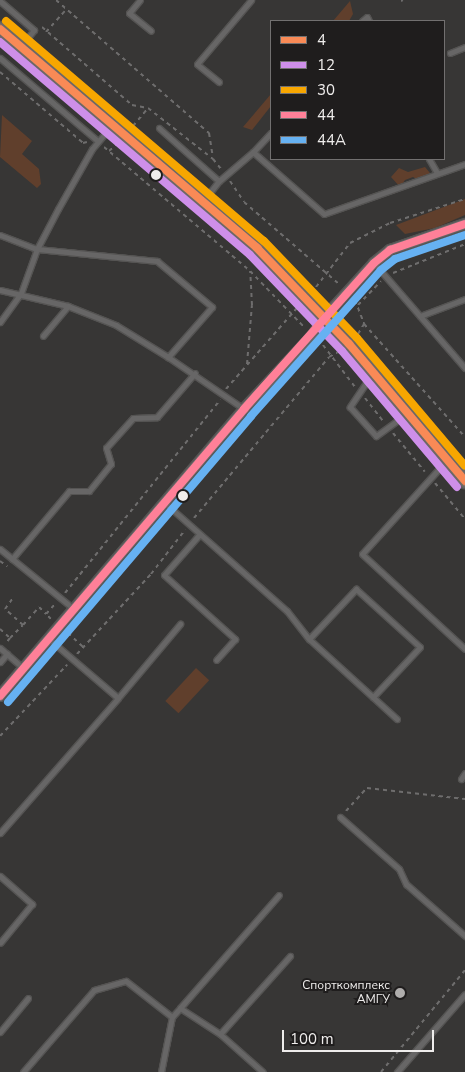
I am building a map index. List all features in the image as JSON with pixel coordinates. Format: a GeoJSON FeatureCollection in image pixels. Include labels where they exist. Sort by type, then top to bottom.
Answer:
{"type":"FeatureCollection","features":[{"type":"Feature","properties":{"kind":"main road"},"geometry":{"type":"LineString","coordinates":[[0,30],[204,200],[257,248],[373,371],[465,481]]}},
{"type":"Feature","properties":{"kind":"street"},"geometry":{"type":"LineString","coordinates":[[0,696],[76,610],[244,409],[313,335],[324,318],[374,263],[390,250],[465,224]]}},
{"type":"Feature","properties":{"kind":"lane"},"geometry":{"type":"LineString","coordinates":[[140,0],[129,13],[151,31]]}},
{"type":"Feature","properties":{"kind":"lane"},"geometry":{"type":"LineString","coordinates":[[218,82],[197,64],[251,0]]}},
{"type":"Feature","properties":{"kind":"lane"},"geometry":{"type":"LineString","coordinates":[[0,1],[34,30],[20,46]]}},
{"type":"Feature","properties":{"kind":"lane"},"geometry":{"type":"LineString","coordinates":[[450,53],[465,47]]}},
{"type":"Feature","properties":{"kind":"lane"},"geometry":{"type":"LineString","coordinates":[[0,58],[98,141]]}},
{"type":"Feature","properties":{"kind":"lane"},"geometry":{"type":"LineString","coordinates":[[0,322],[21,293],[37,249],[98,141],[113,124]]}},
{"type":"Feature","properties":{"kind":"lane"},"geometry":{"type":"LineString","coordinates":[[159,128],[219,180]]}},
{"type":"Feature","properties":{"kind":"lane"},"geometry":{"type":"LineString","coordinates":[[204,200],[219,180],[253,152],[270,134]]}},
{"type":"Feature","properties":{"kind":"lane"},"geometry":{"type":"LineString","coordinates":[[253,152],[324,214],[465,164]]}},
{"type":"Feature","properties":{"kind":"lane"},"geometry":{"type":"LineString","coordinates":[[430,160],[437,173]]}},
{"type":"Feature","properties":{"kind":"lane"},"geometry":{"type":"LineString","coordinates":[[0,235],[37,249],[157,261],[212,306],[168,357]]}},
{"type":"Feature","properties":{"kind":"lane"},"geometry":{"type":"LineString","coordinates":[[374,263],[465,368]]}},
{"type":"Feature","properties":{"kind":"lane"},"geometry":{"type":"LineString","coordinates":[[0,290],[21,293],[68,306],[116,325],[194,373],[244,409]]}},
{"type":"Feature","properties":{"kind":"lane"},"geometry":{"type":"LineString","coordinates":[[420,316],[465,299]]}},
{"type":"Feature","properties":{"kind":"lane"},"geometry":{"type":"LineString","coordinates":[[43,336],[68,306]]}},
{"type":"Feature","properties":{"kind":"lane"},"geometry":{"type":"LineString","coordinates":[[373,371],[350,407],[376,436],[408,412]]}},
{"type":"Feature","properties":{"kind":"lane"},"geometry":{"type":"LineString","coordinates":[[12,558],[69,491],[89,491],[111,464],[106,448],[133,418],[157,417],[194,373]]}},
{"type":"Feature","properties":{"kind":"lane"},"geometry":{"type":"LineString","coordinates":[[447,460],[362,554],[465,649]]}},
{"type":"Feature","properties":{"kind":"lane"},"geometry":{"type":"LineString","coordinates":[[165,503],[287,611],[309,639],[397,719]]}},
{"type":"Feature","properties":{"kind":"lane"},"geometry":{"type":"LineString","coordinates":[[199,535],[164,575],[235,639],[216,660]]}},
{"type":"Feature","properties":{"kind":"lane"},"geometry":{"type":"LineString","coordinates":[[0,549],[76,610]]}},
{"type":"Feature","properties":{"kind":"lane"},"geometry":{"type":"LineString","coordinates":[[309,639],[356,589],[420,647],[373,697]]}},
{"type":"Feature","properties":{"kind":"lane"},"geometry":{"type":"LineString","coordinates":[[0,833],[180,624]]}},
{"type":"Feature","properties":{"kind":"lane"},"geometry":{"type":"LineString","coordinates":[[50,640],[118,698]]}},
{"type":"Feature","properties":{"kind":"lane"},"geometry":{"type":"LineString","coordinates":[[0,648],[24,669]]}},
{"type":"Feature","properties":{"kind":"lane"},"geometry":{"type":"LineString","coordinates":[[0,662],[7,654]]}},
{"type":"Feature","properties":{"kind":"lane"},"geometry":{"type":"LineString","coordinates":[[460,779],[465,774]]}},
{"type":"Feature","properties":{"kind":"lane"},"geometry":{"type":"LineString","coordinates":[[340,817],[399,868],[406,884],[465,936]]}},
{"type":"Feature","properties":{"kind":"lane"},"geometry":{"type":"LineString","coordinates":[[0,876],[32,904],[0,943]]}},
{"type":"Feature","properties":{"kind":"lane"},"geometry":{"type":"LineString","coordinates":[[160,1072],[172,1017],[279,895]]}},
{"type":"Feature","properties":{"kind":"lane"},"geometry":{"type":"LineString","coordinates":[[220,1034],[290,956]]}},
{"type":"Feature","properties":{"kind":"lane"},"geometry":{"type":"LineString","coordinates":[[23,1072],[94,990],[126,980],[172,1017]]}},
{"type":"Feature","properties":{"kind":"lane"},"geometry":{"type":"LineString","coordinates":[[397,1072],[465,994]]}},
{"type":"Feature","properties":{"kind":"lane"},"geometry":{"type":"LineString","coordinates":[[0,1032],[28,998]]}},
{"type":"Feature","properties":{"kind":"lane"},"geometry":{"type":"LineString","coordinates":[[180,1008],[220,1034],[263,1072]]}},
{"type":"Feature","properties":{"kind":"path"},"geometry":{"type":"LineString","coordinates":[[56,0],[70,10],[209,133],[214,159]]}},
{"type":"Feature","properties":{"kind":"path"},"geometry":{"type":"LineString","coordinates":[[46,32],[65,11]]}},
{"type":"Feature","properties":{"kind":"path"},"geometry":{"type":"LineString","coordinates":[[0,72],[83,143],[98,141],[250,271],[304,327]]}},
{"type":"Feature","properties":{"kind":"path"},"geometry":{"type":"LineString","coordinates":[[133,126],[148,108]]}},
{"type":"Feature","properties":{"kind":"path"},"geometry":{"type":"LineString","coordinates":[[109,151],[116,144]]}},
{"type":"Feature","properties":{"kind":"path"},"geometry":{"type":"LineString","coordinates":[[316,287],[350,243],[390,223],[465,199]]}},
{"type":"Feature","properties":{"kind":"path"},"geometry":{"type":"LineString","coordinates":[[358,305],[386,276],[411,263],[465,244]]}},
{"type":"Feature","properties":{"kind":"path"},"geometry":{"type":"LineString","coordinates":[[247,364],[250,271]]}},
{"type":"Feature","properties":{"kind":"path"},"geometry":{"type":"LineString","coordinates":[[354,298],[364,324],[465,437]]}},
{"type":"Feature","properties":{"kind":"path"},"geometry":{"type":"LineString","coordinates":[[46,614],[218,405],[224,393],[247,364],[299,306]]}},
{"type":"Feature","properties":{"kind":"path"},"geometry":{"type":"LineString","coordinates":[[358,334],[364,324]]}},
{"type":"Feature","properties":{"kind":"path"},"geometry":{"type":"LineString","coordinates":[[0,736],[161,562],[190,524],[330,357],[338,352]]}},
{"type":"Feature","properties":{"kind":"path"},"geometry":{"type":"LineString","coordinates":[[0,561],[7,566]]}},
{"type":"Feature","properties":{"kind":"path"},"geometry":{"type":"LineString","coordinates":[[13,598],[5,609],[24,625]]}},
{"type":"Feature","properties":{"kind":"path"},"geometry":{"type":"LineString","coordinates":[[0,648],[39,608],[57,623]]}},
{"type":"Feature","properties":{"kind":"path"},"geometry":{"type":"LineString","coordinates":[[0,629],[10,638]]}},
{"type":"Feature","properties":{"kind":"path"},"geometry":{"type":"LineString","coordinates":[[68,633],[83,647]]}},
{"type":"Feature","properties":{"kind":"path"},"geometry":{"type":"LineString","coordinates":[[340,817],[366,788],[465,799]]}},
{"type":"Feature","properties":{"kind":"path"},"geometry":{"type":"LineString","coordinates":[[380,1072],[465,970]]}},
{"type":"Feature","properties":{"kind":"shaded area"},"geometry":{"type":"Polygon","coordinates":[[[350,1],[353,14],[350,20],[334,20],[350,1]]]}},
{"type":"Feature","properties":{"kind":"shaded area"},"geometry":{"type":"Polygon","coordinates":[[[270,95],[270,107],[252,130],[243,127],[270,95]]]}},
{"type":"Feature","properties":{"kind":"shaded area"},"geometry":{"type":"Polygon","coordinates":[[[2,115],[32,141],[22,154],[39,169],[41,184],[37,188],[0,157],[2,115]]]}},
{"type":"Feature","properties":{"kind":"shaded area"},"geometry":{"type":"Polygon","coordinates":[[[425,167],[430,173],[420,181],[413,177],[405,180],[400,187],[391,177],[399,168],[408,172],[425,167]]]}},
{"type":"Feature","properties":{"kind":"shaded area"},"geometry":{"type":"Polygon","coordinates":[[[465,199],[465,215],[435,228],[405,234],[396,225],[465,199]]]}},
{"type":"Feature","properties":{"kind":"shaded area"},"geometry":{"type":"Polygon","coordinates":[[[196,668],[209,680],[178,713],[165,701],[196,668]]]}},
{"type":"Feature","properties":{"kind":"transit line","name":"30"},"geometry":{"type":"LineString","coordinates":[[6,21],[264,241],[357,338],[465,466]]}},
{"type":"Feature","properties":{"kind":"transit line","name":"4"},"geometry":{"type":"LineString","coordinates":[[0,29],[257,248],[349,344],[465,481]]}},
{"type":"Feature","properties":{"kind":"transit line","name":"12"},"geometry":{"type":"LineString","coordinates":[[0,42],[250,255],[342,351],[457,487]]}},
{"type":"Feature","properties":{"kind":"transit line","name":"44"},"geometry":{"type":"LineString","coordinates":[[0,696],[244,409],[374,263],[390,250],[465,224]]}},
{"type":"Feature","properties":{"kind":"transit line","name":"44А"},"geometry":{"type":"LineString","coordinates":[[8,702],[251,416],[381,270],[395,259],[465,235]]}},
{"type":"Feature","properties":{"kind":"place","name":"Спорткомплекс АМГУ"},"geometry":{"type":"Point","coordinates":[400,993]}}]}
